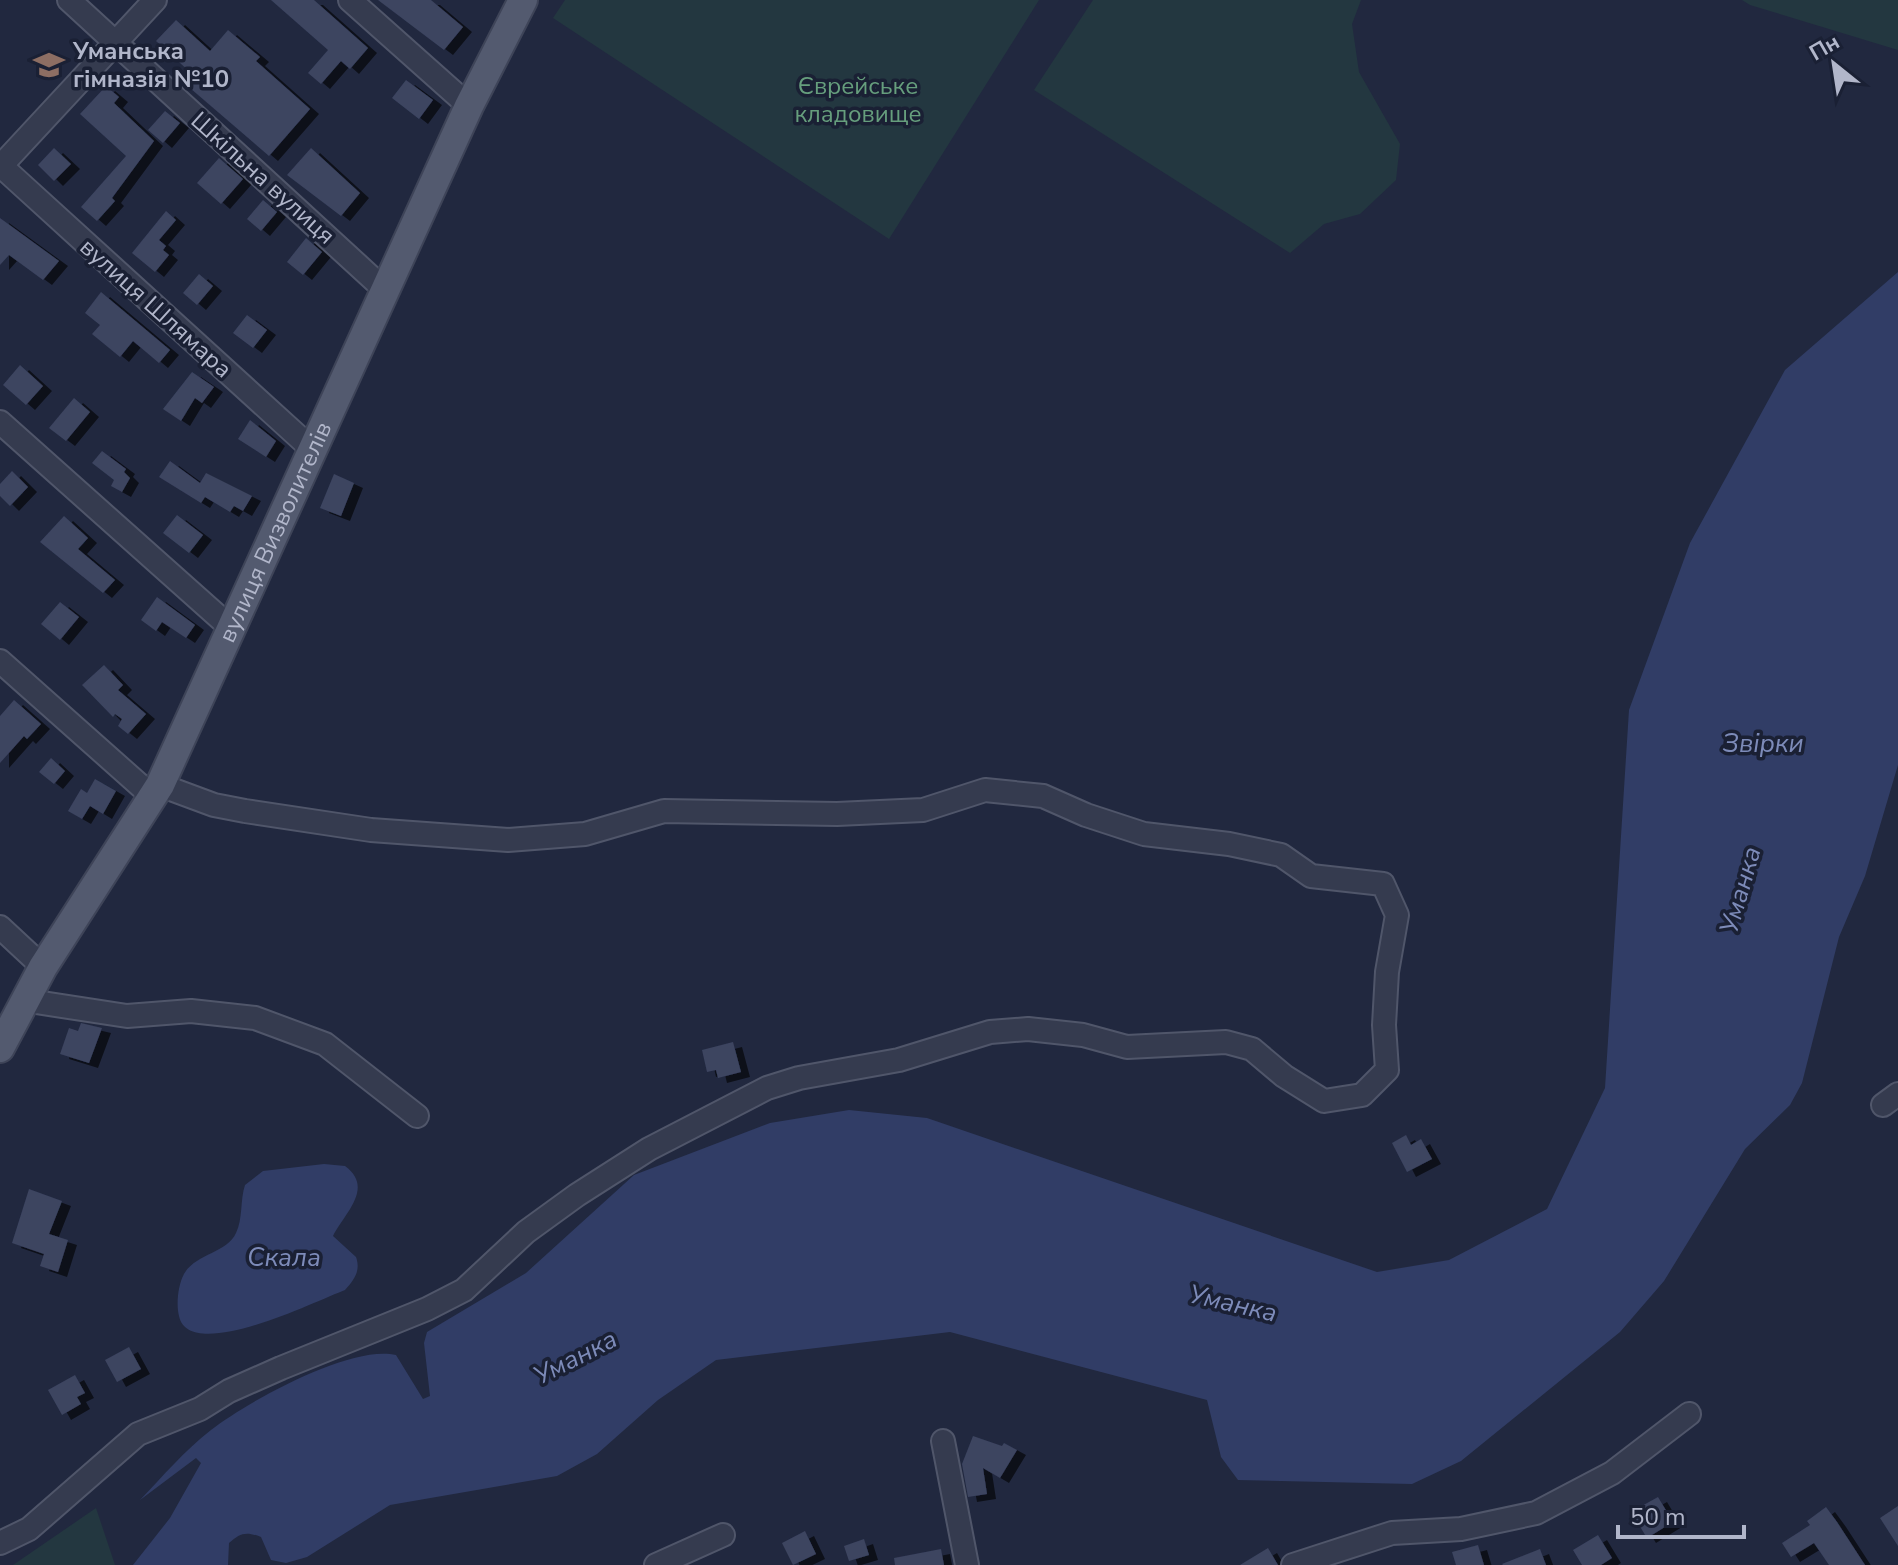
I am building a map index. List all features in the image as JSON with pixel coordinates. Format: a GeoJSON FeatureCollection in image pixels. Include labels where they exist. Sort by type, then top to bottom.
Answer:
{"type":"FeatureCollection","features":[{"type":"Feature","properties":{"kind":"main road","name":"вулиця Визволителів"},"geometry":{"type":"LineString","coordinates":[[0,1048],[43,967],[157,791],[469,106],[523,0]]}},
{"type":"Feature","properties":{"kind":"street","name":"Шкільна вулиця"},"geometry":{"type":"LineString","coordinates":[[69,0],[386,291]]}},
{"type":"Feature","properties":{"kind":"street"},"geometry":{"type":"LineString","coordinates":[[0,166],[155,0]]}},
{"type":"Feature","properties":{"kind":"street"},"geometry":{"type":"LineString","coordinates":[[350,0],[469,106]]}},
{"type":"Feature","properties":{"kind":"street","name":"вулиця Шлямара"},"geometry":{"type":"LineString","coordinates":[[0,166],[313,450]]}},
{"type":"Feature","properties":{"kind":"street"},"geometry":{"type":"LineString","coordinates":[[0,422],[231,628]]}},
{"type":"Feature","properties":{"kind":"street"},"geometry":{"type":"LineString","coordinates":[[0,661],[157,791],[245,811],[371,830],[508,840],[585,834],[664,811],[837,814],[923,810],[985,790],[1043,796],[1086,815],[1144,834],[1229,844],[1281,855],[1311,876],[1383,884],[1397,915],[1387,972],[1384,1025],[1387,1070],[1362,1095],[1324,1101],[1284,1076],[1252,1049],[1226,1042],[1127,1047],[1083,1035],[1028,1029],[990,1032],[899,1060],[799,1078],[767,1088],[649,1149],[577,1195],[526,1232],[464,1290],[427,1309],[268,1373],[200,1409],[138,1434],[29,1529],[0,1543]]}},
{"type":"Feature","properties":{"kind":"street"},"geometry":{"type":"LineString","coordinates":[[0,927],[43,967]]}},
{"type":"Feature","properties":{"kind":"street"},"geometry":{"type":"LineString","coordinates":[[23,1000],[127,1016],[191,1011],[255,1018],[325,1044],[417,1116]]}},
{"type":"Feature","properties":{"kind":"street"},"geometry":{"type":"LineString","coordinates":[[1293,1565],[1392,1533],[1461,1529],[1536,1513],[1612,1473],[1689,1414]]}},
{"type":"Feature","properties":{"kind":"street"},"geometry":{"type":"LineString","coordinates":[[943,1441],[967,1565]]}},
{"type":"Feature","properties":{"kind":"street"},"geometry":{"type":"LineString","coordinates":[[656,1565],[723,1535]]}},
{"type":"Feature","properties":{"kind":"green space","name":"Єврейське кладовище"},"geometry":{"type":"Polygon","coordinates":[[[565,0],[1039,0],[889,239],[553,18],[565,0]]]}},
{"type":"Feature","properties":{"kind":"green space"},"geometry":{"type":"Polygon","coordinates":[[[1093,0],[1361,0],[1352,24],[1359,72],[1400,144],[1396,180],[1360,214],[1324,224],[1290,253],[1034,90],[1093,0]]]}},
{"type":"Feature","properties":{"kind":"green space"},"geometry":{"type":"Polygon","coordinates":[[[1742,0],[1898,0],[1898,50],[1750,5],[1742,0]]]}},
{"type":"Feature","properties":{"kind":"green space"},"geometry":{"type":"Polygon","coordinates":[[[96,1508],[115,1565],[13,1565],[96,1508]]]}},
{"type":"Feature","properties":{"kind":"water","name":"Звірки"},"geometry":{"type":"Polygon","coordinates":[[[1898,272],[1898,765],[1865,876],[1839,937],[1802,1083],[1790,1105],[1745,1149],[1664,1281],[1620,1332],[1461,1461],[1412,1484],[1238,1480],[1221,1457],[1207,1400],[950,1332],[716,1360],[658,1400],[597,1454],[557,1476],[390,1505],[307,1557],[286,1563],[271,1560],[261,1537],[247,1534],[229,1543],[228,1565],[133,1565],[170,1518],[201,1463],[196,1458],[140,1500],[192,1446],[227,1418],[300,1378],[353,1358],[377,1354],[396,1355],[423,1399],[430,1396],[424,1343],[427,1332],[526,1273],[634,1175],[770,1123],[849,1110],[927,1118],[1377,1272],[1449,1260],[1547,1209],[1605,1088],[1629,710],[1690,543],[1785,370],[1898,272]]]}},
{"type":"Feature","properties":{"kind":"water","name":"Скала"},"geometry":{"type":"Polygon","coordinates":[[[324,1164],[345,1166],[354,1174],[357,1183],[354,1201],[333,1236],[356,1257],[357,1271],[345,1290],[282,1316],[228,1332],[205,1334],[188,1329],[178,1311],[182,1278],[189,1267],[232,1240],[240,1222],[245,1185],[263,1171],[324,1164]]]}},
{"type":"Feature","properties":{"kind":"building"},"geometry":{"type":"Polygon","coordinates":[[[271,0],[314,0],[368,48],[350,69],[341,61],[321,84],[308,73],[328,50],[271,0]]]}},
{"type":"Feature","properties":{"kind":"building"},"geometry":{"type":"Polygon","coordinates":[[[378,0],[431,0],[463,27],[444,50],[378,0]]]}},
{"type":"Feature","properties":{"kind":"building"},"geometry":{"type":"Polygon","coordinates":[[[176,20],[210,51],[228,30],[260,57],[256,61],[310,109],[269,156],[183,82],[191,73],[156,41],[176,20]]]}},
{"type":"Feature","properties":{"kind":"building"},"geometry":{"type":"Polygon","coordinates":[[[406,80],[433,100],[419,119],[392,98],[406,80]]]}},
{"type":"Feature","properties":{"kind":"building"},"geometry":{"type":"Polygon","coordinates":[[[106,86],[119,97],[114,103],[154,141],[112,198],[115,201],[97,221],[81,207],[126,156],[80,114],[106,86]]]}},
{"type":"Feature","properties":{"kind":"building"},"geometry":{"type":"Polygon","coordinates":[[[165,111],[180,123],[163,143],[148,130],[165,111]]]}},
{"type":"Feature","properties":{"kind":"building"},"geometry":{"type":"Polygon","coordinates":[[[54,148],[71,164],[54,181],[38,165],[54,148]]]}},
{"type":"Feature","properties":{"kind":"building"},"geometry":{"type":"Polygon","coordinates":[[[311,148],[360,193],[341,216],[287,175],[311,148]]]}},
{"type":"Feature","properties":{"kind":"building"},"geometry":{"type":"Polygon","coordinates":[[[219,158],[243,179],[221,204],[197,183],[219,158]]]}},
{"type":"Feature","properties":{"kind":"building"},"geometry":{"type":"Polygon","coordinates":[[[263,200],[277,212],[261,231],[247,219],[263,200]]]}},
{"type":"Feature","properties":{"kind":"building"},"geometry":{"type":"Polygon","coordinates":[[[166,211],[176,220],[159,240],[166,246],[163,250],[169,255],[155,272],[132,253],[166,211]]]}},
{"type":"Feature","properties":{"kind":"building"},"geometry":{"type":"Polygon","coordinates":[[[0,218],[59,261],[43,280],[9,255],[0,265],[0,218]]]}},
{"type":"Feature","properties":{"kind":"building"},"geometry":{"type":"Polygon","coordinates":[[[306,238],[322,252],[303,275],[287,262],[306,238]]]}},
{"type":"Feature","properties":{"kind":"building"},"geometry":{"type":"Polygon","coordinates":[[[199,274],[213,286],[197,305],[183,293],[199,274]]]}},
{"type":"Feature","properties":{"kind":"building"},"geometry":{"type":"Polygon","coordinates":[[[101,292],[170,350],[159,363],[133,341],[120,357],[92,334],[100,325],[85,313],[101,292]]]}},
{"type":"Feature","properties":{"kind":"building"},"geometry":{"type":"Polygon","coordinates":[[[247,315],[267,330],[253,348],[233,333],[247,315]]]}},
{"type":"Feature","properties":{"kind":"building"},"geometry":{"type":"Polygon","coordinates":[[[20,365],[43,386],[26,405],[3,385],[20,365]]]}},
{"type":"Feature","properties":{"kind":"building"},"geometry":{"type":"Polygon","coordinates":[[[192,372],[214,387],[202,403],[195,398],[181,421],[163,409],[192,372]]]}},
{"type":"Feature","properties":{"kind":"building"},"geometry":{"type":"Polygon","coordinates":[[[74,398],[90,412],[66,441],[49,428],[74,398]]]}},
{"type":"Feature","properties":{"kind":"building"},"geometry":{"type":"Polygon","coordinates":[[[250,420],[276,441],[266,457],[238,439],[250,420]]]}},
{"type":"Feature","properties":{"kind":"building"},"geometry":{"type":"Polygon","coordinates":[[[102,451],[126,469],[124,472],[130,478],[122,492],[111,486],[114,480],[92,463],[102,451]]]}},
{"type":"Feature","properties":{"kind":"building"},"geometry":{"type":"Polygon","coordinates":[[[170,461],[200,483],[206,473],[252,496],[243,511],[234,506],[230,512],[205,497],[201,503],[159,477],[170,461]]]}},
{"type":"Feature","properties":{"kind":"building"},"geometry":{"type":"Polygon","coordinates":[[[12,471],[28,487],[10,506],[0,496],[0,484],[12,471]]]}},
{"type":"Feature","properties":{"kind":"building"},"geometry":{"type":"Polygon","coordinates":[[[334,474],[354,483],[341,516],[320,508],[334,474]]]}},
{"type":"Feature","properties":{"kind":"building"},"geometry":{"type":"Polygon","coordinates":[[[177,515],[203,535],[189,553],[163,533],[177,515]]]}},
{"type":"Feature","properties":{"kind":"building"},"geometry":{"type":"Polygon","coordinates":[[[64,516],[88,538],[78,549],[115,580],[103,593],[40,542],[64,516]]]}},
{"type":"Feature","properties":{"kind":"building"},"geometry":{"type":"Polygon","coordinates":[[[157,597],[195,625],[186,638],[162,622],[156,631],[141,620],[157,597]]]}},
{"type":"Feature","properties":{"kind":"building"},"geometry":{"type":"Polygon","coordinates":[[[60,602],[79,617],[60,640],[41,624],[60,602]]]}},
{"type":"Feature","properties":{"kind":"building"},"geometry":{"type":"Polygon","coordinates":[[[104,665],[123,685],[118,690],[146,714],[128,734],[118,726],[122,719],[115,714],[113,717],[82,685],[104,665]]]}},
{"type":"Feature","properties":{"kind":"building"},"geometry":{"type":"Polygon","coordinates":[[[14,700],[41,724],[27,739],[24,736],[0,763],[0,716],[14,700]]]}},
{"type":"Feature","properties":{"kind":"building"},"geometry":{"type":"Polygon","coordinates":[[[51,758],[65,771],[54,784],[39,772],[51,758]]]}},
{"type":"Feature","properties":{"kind":"building"},"geometry":{"type":"Polygon","coordinates":[[[95,779],[116,791],[103,814],[90,806],[82,819],[68,811],[81,789],[87,793],[95,779]]]}},
{"type":"Feature","properties":{"kind":"building"},"geometry":{"type":"Polygon","coordinates":[[[81,1023],[102,1028],[89,1063],[60,1054],[69,1028],[78,1031],[81,1023]]]}},
{"type":"Feature","properties":{"kind":"building"},"geometry":{"type":"Polygon","coordinates":[[[733,1042],[741,1072],[718,1078],[716,1070],[707,1072],[702,1050],[733,1042]]]}},
{"type":"Feature","properties":{"kind":"building"},"geometry":{"type":"Polygon","coordinates":[[[1406,1135],[1411,1145],[1421,1139],[1432,1159],[1407,1172],[1392,1143],[1406,1135]]]}},
{"type":"Feature","properties":{"kind":"building"},"geometry":{"type":"Polygon","coordinates":[[[29,1189],[62,1201],[49,1234],[68,1240],[58,1272],[40,1266],[44,1254],[12,1243],[29,1189]]]}},
{"type":"Feature","properties":{"kind":"building"},"geometry":{"type":"Polygon","coordinates":[[[129,1347],[141,1369],[117,1382],[105,1360],[129,1347]]]}},
{"type":"Feature","properties":{"kind":"building"},"geometry":{"type":"Polygon","coordinates":[[[75,1375],[85,1393],[77,1397],[81,1404],[62,1415],[48,1390],[75,1375]]]}},
{"type":"Feature","properties":{"kind":"building"},"geometry":{"type":"Polygon","coordinates":[[[973,1436],[1002,1446],[1004,1443],[1017,1450],[1000,1478],[983,1468],[987,1494],[968,1497],[962,1464],[973,1436]]]}},
{"type":"Feature","properties":{"kind":"building"},"geometry":{"type":"Polygon","coordinates":[[[1658,1497],[1673,1522],[1647,1538],[1631,1512],[1658,1497]]]}},
{"type":"Feature","properties":{"kind":"building"},"geometry":{"type":"Polygon","coordinates":[[[1898,1506],[1898,1546],[1880,1518],[1898,1506]]]}},
{"type":"Feature","properties":{"kind":"building"},"geometry":{"type":"Polygon","coordinates":[[[1826,1507],[1865,1565],[1829,1565],[1814,1543],[1791,1557],[1782,1543],[1810,1525],[1807,1521],[1826,1507]]]}},
{"type":"Feature","properties":{"kind":"building"},"geometry":{"type":"Polygon","coordinates":[[[805,1531],[816,1554],[793,1565],[782,1543],[805,1531]]]}},
{"type":"Feature","properties":{"kind":"building"},"geometry":{"type":"Polygon","coordinates":[[[1598,1535],[1612,1558],[1601,1565],[1582,1565],[1573,1550],[1598,1535]]]}},
{"type":"Feature","properties":{"kind":"building"},"geometry":{"type":"Polygon","coordinates":[[[864,1539],[869,1555],[849,1561],[844,1546],[864,1539]]]}},
{"type":"Feature","properties":{"kind":"building"},"geometry":{"type":"Polygon","coordinates":[[[1478,1545],[1484,1565],[1456,1565],[1452,1552],[1478,1545]]]}},
{"type":"Feature","properties":{"kind":"building"},"geometry":{"type":"Polygon","coordinates":[[[1268,1548],[1278,1565],[1240,1565],[1268,1548]]]}},
{"type":"Feature","properties":{"kind":"building"},"geometry":{"type":"Polygon","coordinates":[[[941,1549],[944,1565],[895,1565],[894,1558],[941,1549]]]}},
{"type":"Feature","properties":{"kind":"building"},"geometry":{"type":"Polygon","coordinates":[[[1540,1549],[1546,1565],[1502,1564],[1540,1549]]]}},
{"type":"Feature","properties":{"kind":"place","name":"Уманська гімназія №10"},"geometry":{"type":"Point","coordinates":[49,65]}},
{"type":"Feature","properties":{"kind":"water label","name":"Уманка"},"geometry":{"type":"Point","coordinates":[1740,890]}},
{"type":"Feature","properties":{"kind":"water label","name":"Уманка"},"geometry":{"type":"Point","coordinates":[1233,1303]}},
{"type":"Feature","properties":{"kind":"water label","name":"Уманка"},"geometry":{"type":"Point","coordinates":[575,1357]}}]}
